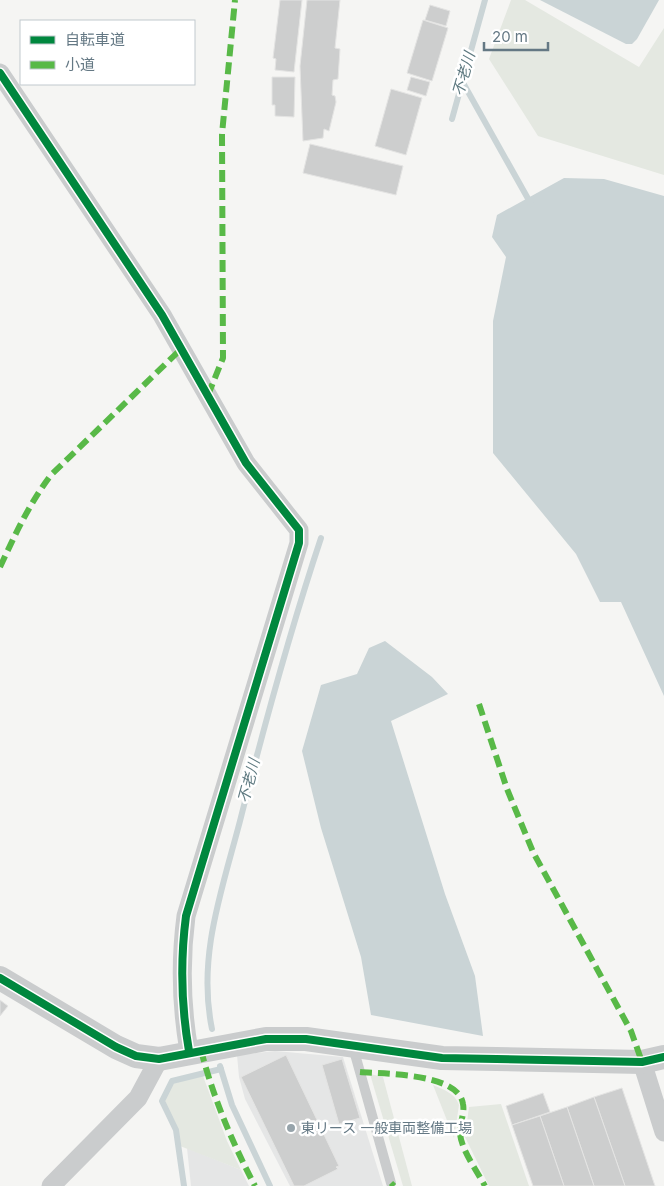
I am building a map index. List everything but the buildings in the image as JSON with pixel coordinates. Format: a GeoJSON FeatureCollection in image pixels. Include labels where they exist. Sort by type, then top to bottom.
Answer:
{"type":"FeatureCollection","features":[{"type":"Feature","properties":{"kind":"street"},"geometry":{"type":"LineString","coordinates":[[0,73],[162,315],[246,464],[299,530],[298,543],[186,916],[181,954],[181,990],[189,1052]]}},
{"type":"Feature","properties":{"kind":"street"},"geometry":{"type":"LineString","coordinates":[[0,978],[116,1047],[136,1056],[159,1059],[266,1039],[306,1039],[442,1058],[653,1059],[664,1132]]}},
{"type":"Feature","properties":{"kind":"street"},"geometry":{"type":"LineString","coordinates":[[51,1186],[138,1098],[159,1059]]}},
{"type":"Feature","properties":{"kind":"lane"},"geometry":{"type":"LineString","coordinates":[[353,1046],[391,1183]]}},
{"type":"Feature","properties":{"kind":"shaded area"},"geometry":{"type":"Polygon","coordinates":[[[511,0],[525,0],[639,67],[664,28],[664,175],[538,136],[489,59],[511,0]]]}},
{"type":"Feature","properties":{"kind":"shaded area"},"geometry":{"type":"Polygon","coordinates":[[[540,0],[659,0],[637,39],[632,44],[626,44],[540,0]]]}},
{"type":"Feature","properties":{"kind":"shaded area"},"geometry":{"type":"Polygon","coordinates":[[[564,178],[604,179],[664,196],[664,696],[621,602],[600,602],[576,554],[493,453],[493,321],[506,257],[492,237],[497,215],[564,178]]]}},
{"type":"Feature","properties":{"kind":"shaded area"},"geometry":{"type":"Polygon","coordinates":[[[385,641],[432,677],[448,694],[391,721],[445,894],[475,976],[483,1036],[371,1015],[361,957],[321,828],[302,751],[321,685],[357,674],[369,648],[385,641]]]}},
{"type":"Feature","properties":{"kind":"shaded area"},"geometry":{"type":"Polygon","coordinates":[[[275,1051],[343,1057],[383,1186],[290,1186],[245,1099],[239,1077],[237,1055],[275,1051]]]}},
{"type":"Feature","properties":{"kind":"shaded area"},"geometry":{"type":"Polygon","coordinates":[[[370,1074],[383,1077],[412,1186],[403,1186],[370,1074]]]}},
{"type":"Feature","properties":{"kind":"shaded area"},"geometry":{"type":"Polygon","coordinates":[[[203,1076],[227,1141],[241,1170],[180,1146],[177,1129],[164,1101],[174,1083],[203,1076]]]}},
{"type":"Feature","properties":{"kind":"shaded area"},"geometry":{"type":"Polygon","coordinates":[[[433,1085],[452,1095],[459,1105],[454,1138],[433,1085]]]}},
{"type":"Feature","properties":{"kind":"shaded area"},"geometry":{"type":"Polygon","coordinates":[[[501,1104],[529,1186],[489,1186],[465,1137],[469,1107],[501,1104]]]}},
{"type":"Feature","properties":{"kind":"shaded area"},"geometry":{"type":"Polygon","coordinates":[[[187,1148],[241,1170],[249,1186],[191,1186],[187,1148]]]}},
{"type":"Feature","properties":{"kind":"waterway","name":"不老川"},"geometry":{"type":"LineString","coordinates":[[452,119],[485,0]]}},
{"type":"Feature","properties":{"kind":"waterway"},"geometry":{"type":"LineString","coordinates":[[462,81],[531,204]]}},
{"type":"Feature","properties":{"kind":"waterway","name":"不老川"},"geometry":{"type":"LineString","coordinates":[[212,1029],[208,1002],[208,976],[210,950],[219,898],[278,679],[321,538]]}},
{"type":"Feature","properties":{"kind":"waterway","name":"不老川"},"geometry":{"type":"LineString","coordinates":[[220,1066],[232,1105],[270,1186]]}},
{"type":"Feature","properties":{"kind":"waterway"},"geometry":{"type":"LineString","coordinates":[[184,1186],[176,1130],[162,1101],[172,1081],[221,1069]]}},
{"type":"Feature","properties":{"kind":"marked path"},"geometry":{"type":"LineString","coordinates":[[208,395],[223,358],[222,134],[235,0]]}},
{"type":"Feature","properties":{"kind":"marked path"},"geometry":{"type":"LineString","coordinates":[[0,567],[29,508],[51,475],[181,349]]}},
{"type":"Feature","properties":{"kind":"marked path"},"geometry":{"type":"LineString","coordinates":[[479,704],[507,789],[533,852],[631,1031],[642,1062]]}},
{"type":"Feature","properties":{"kind":"marked path"},"geometry":{"type":"LineString","coordinates":[[201,1050],[211,1085],[224,1119],[255,1186]]}},
{"type":"Feature","properties":{"kind":"marked path"},"geometry":{"type":"LineString","coordinates":[[360,1072],[419,1077],[448,1086],[458,1094],[463,1104],[460,1130],[461,1140],[485,1186]]}},
{"type":"Feature","properties":{"kind":"marked path"},"geometry":{"type":"LineString","coordinates":[[391,1183],[394,1186]]}},
{"type":"Feature","properties":{"kind":"cycle path"},"geometry":{"type":"LineString","coordinates":[[0,73],[162,315],[246,463],[299,530],[299,543],[186,916],[182,984],[189,1051]]}},
{"type":"Feature","properties":{"kind":"cycle path"},"geometry":{"type":"LineString","coordinates":[[0,978],[116,1047],[136,1056],[159,1059],[266,1039],[306,1039],[442,1058],[642,1062],[664,1057]]}},
{"type":"Feature","properties":{"kind":"place","name":"東リース 一般車両整備工場"},"geometry":{"type":"Point","coordinates":[291,1128]}}]}
